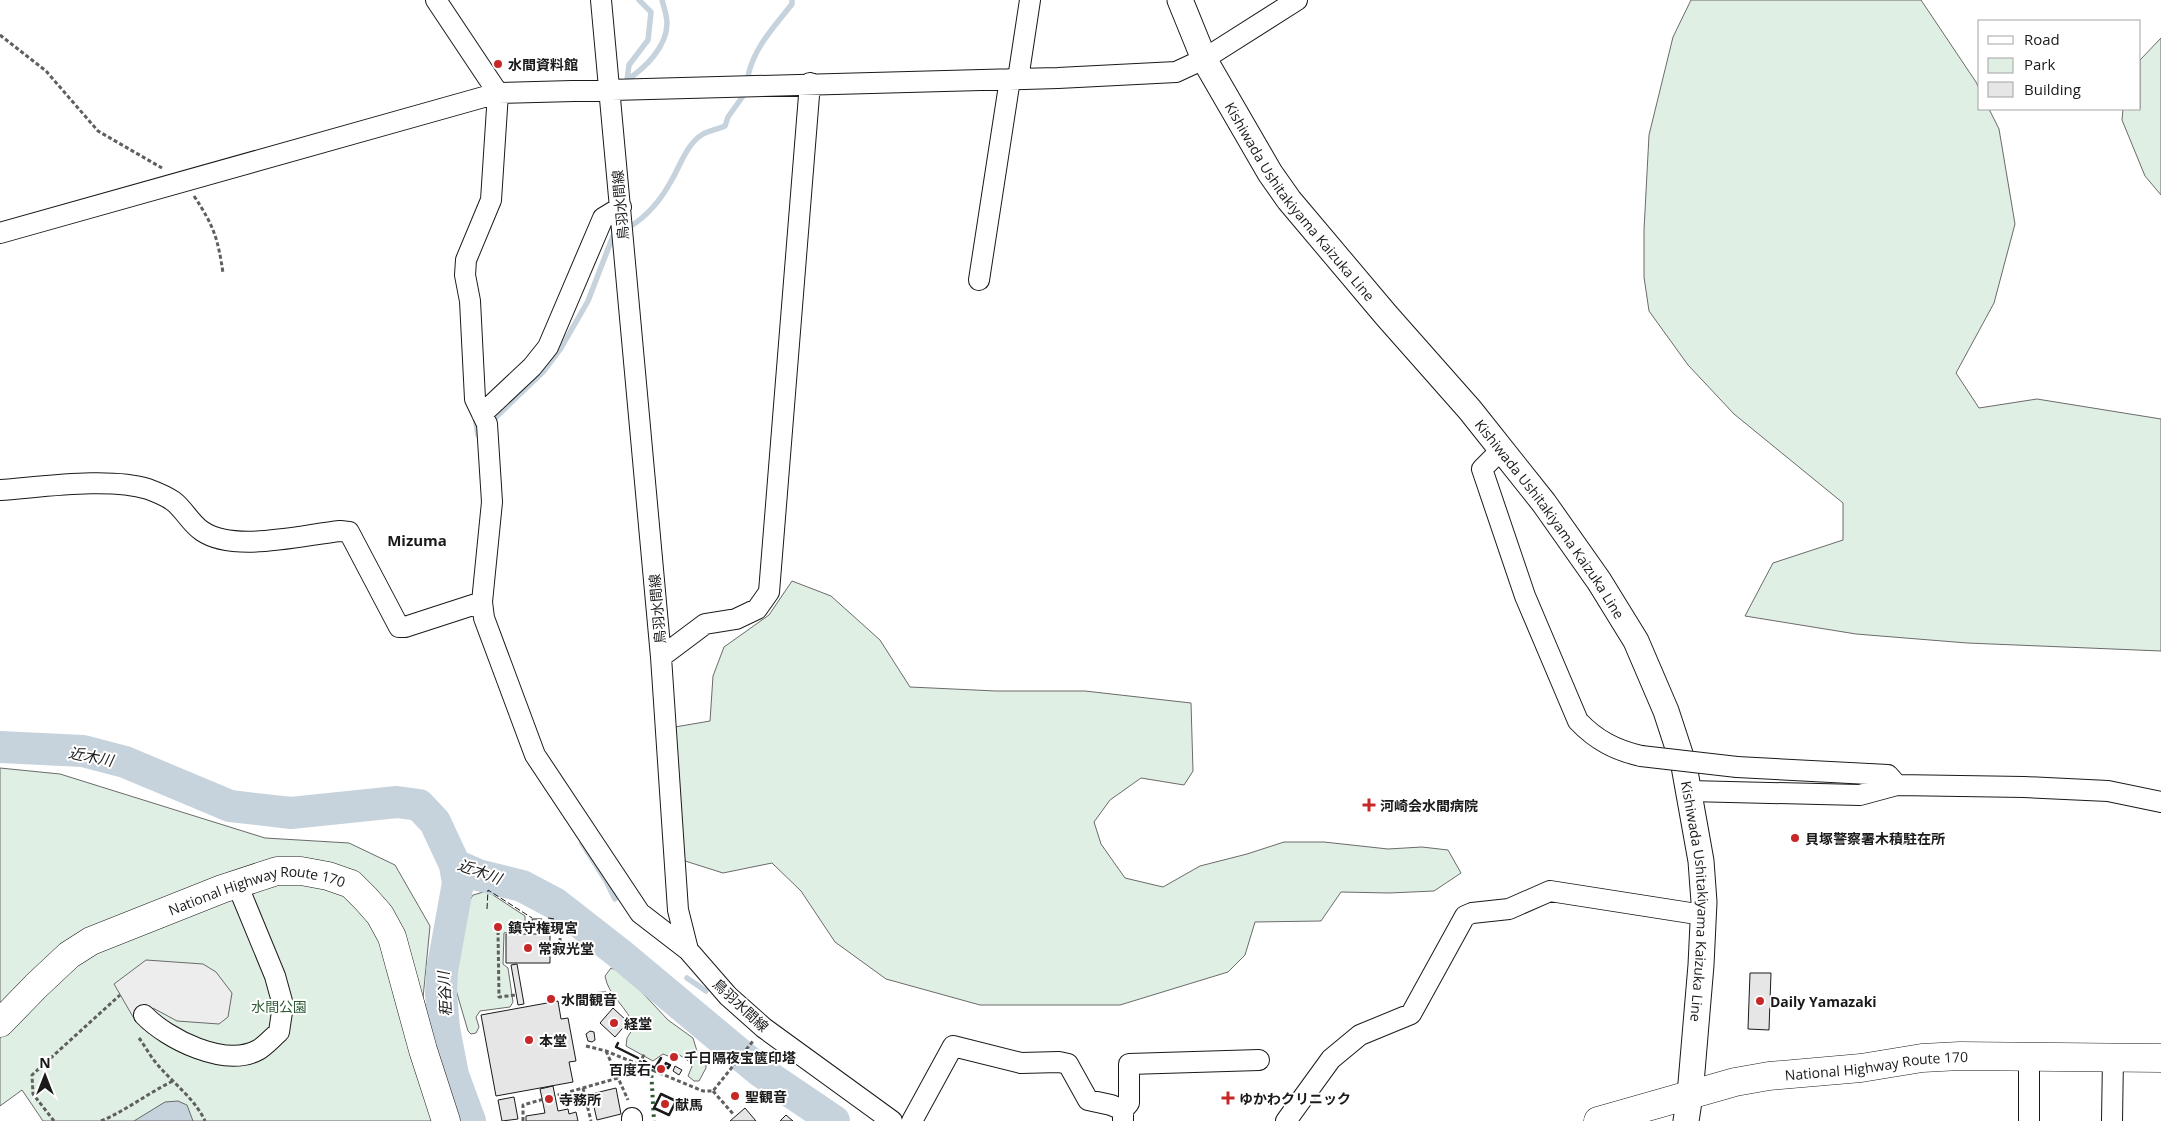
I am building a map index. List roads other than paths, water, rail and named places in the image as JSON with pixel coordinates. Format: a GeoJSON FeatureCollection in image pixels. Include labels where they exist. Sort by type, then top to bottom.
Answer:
{"type":"FeatureCollection","features":[{"type":"Feature","properties":{"kind":"highway","name":"National Highway Route 170"},"geometry":{"type":"LineString","coordinates":[[0,1023],[69,955],[91,942],[176,906],[277,871],[301,871],[328,876],[350,884],[366,899],[380,915],[392,937],[423,1050],[446,1121]]}},
{"type":"Feature","properties":{"kind":"highway","name":"National Highway Route 170"},"geometry":{"type":"LineString","coordinates":[[1598,1121],[1690,1094],[1752,1079],[1861,1068],[1922,1058],[1960,1056],[2161,1058]]}},
{"type":"Feature","properties":{"kind":"main road","name":"Kishiwada Ushitakiyama Kaizuka Line"},"geometry":{"type":"LineString","coordinates":[[1180,0],[1204,59],[1270,173],[1289,200],[1386,315],[1470,410],[1572,540],[1636,641],[1666,711],[1684,766],[1701,861],[1703,915],[1690,1094],[1686,1121]]}},
{"type":"Feature","properties":{"kind":"street"},"geometry":{"type":"LineString","coordinates":[[436,0],[498,93],[491,200],[466,260],[464,275],[470,302],[475,399],[487,424],[492,502],[482,602],[484,618],[534,755],[640,912],[688,950]]}},
{"type":"Feature","properties":{"kind":"street","name":"鳥羽水間線"},"geometry":{"type":"LineString","coordinates":[[600,0],[621,208],[661,657],[678,910],[688,950],[728,996],[764,1028],[892,1121]]}},
{"type":"Feature","properties":{"kind":"street"},"geometry":{"type":"LineString","coordinates":[[979,280],[1014,79],[1030,0]]}},
{"type":"Feature","properties":{"kind":"street"},"geometry":{"type":"LineString","coordinates":[[0,233],[498,93],[609,88],[1014,79],[1176,72],[1204,59],[1297,0]]}},
{"type":"Feature","properties":{"kind":"street"},"geometry":{"type":"LineString","coordinates":[[661,657],[705,624],[736,619],[757,609],[769,592],[810,83]]}},
{"type":"Feature","properties":{"kind":"street"},"geometry":{"type":"LineString","coordinates":[[482,414],[532,367],[548,346],[603,218],[621,208]]}},
{"type":"Feature","properties":{"kind":"street"},"geometry":{"type":"LineString","coordinates":[[1501,450],[1482,469],[1525,596],[1578,721],[1592,736],[1620,751],[1640,756],[1737,767],[1888,775],[1896,785]]}},
{"type":"Feature","properties":{"kind":"street"},"geometry":{"type":"LineString","coordinates":[[0,490],[104,483],[148,489],[173,501],[195,526],[211,537],[233,542],[340,531],[349,532],[399,627],[405,627],[482,602]]}},
{"type":"Feature","properties":{"kind":"street"},"geometry":{"type":"LineString","coordinates":[[1689,791],[1860,795],[1896,785],[2024,787],[2108,791],[2161,802]]}},
{"type":"Feature","properties":{"kind":"street"},"geometry":{"type":"LineString","coordinates":[[144,1015],[155,1026],[197,1049],[234,1057],[257,1050],[279,1032],[282,1005],[275,976],[236,884]]}},
{"type":"Feature","properties":{"kind":"street"},"geometry":{"type":"LineString","coordinates":[[1286,1121],[1331,1059],[1360,1035],[1411,1014],[1465,916],[1472,913],[1509,909],[1550,891],[1703,915]]}},
{"type":"Feature","properties":{"kind":"street"},"geometry":{"type":"LineString","coordinates":[[912,1121],[953,1046],[1020,1063],[1059,1062],[1068,1064],[1088,1100],[1110,1105],[1123,1116],[1129,1103],[1129,1064],[1259,1060]]}},
{"type":"Feature","properties":{"kind":"street"},"geometry":{"type":"LineString","coordinates":[[2029,1056],[2029,1121]]}},
{"type":"Feature","properties":{"kind":"street"},"geometry":{"type":"LineString","coordinates":[[2112,1121],[2113,1057]]}},
{"type":"Feature","properties":{"kind":"waterway"},"geometry":{"type":"LineString","coordinates":[[627,80],[629,65],[648,40],[651,12],[639,0]]}},
{"type":"Feature","properties":{"kind":"waterway"},"geometry":{"type":"LineString","coordinates":[[627,80],[648,63],[663,40],[667,23],[662,0]]}},
{"type":"Feature","properties":{"kind":"waterway"},"geometry":{"type":"LineString","coordinates":[[748,76],[760,46],[792,4],[792,0]]}},
{"type":"Feature","properties":{"kind":"waterway"},"geometry":{"type":"LineString","coordinates":[[631,226],[658,202],[674,177],[684,156],[697,138],[725,126],[728,117],[743,96]]}},
{"type":"Feature","properties":{"kind":"waterway"},"geometry":{"type":"LineString","coordinates":[[495,418],[543,372],[561,348],[588,301],[613,236]]}},
{"type":"Feature","properties":{"kind":"waterway"},"geometry":{"type":"LineString","coordinates":[[475,417],[478,435]]}},
{"type":"Feature","properties":{"kind":"waterway","name":"近木川"},"geometry":{"type":"LineString","coordinates":[[0,747],[83,751],[125,762],[230,806],[291,813],[397,802],[419,805],[435,822],[455,865],[458,883],[442,971],[441,994],[444,1028],[453,1075],[470,1121]]}},
{"type":"Feature","properties":{"kind":"waterway"},"geometry":{"type":"LineString","coordinates":[[582,843],[615,899]]}},
{"type":"Feature","properties":{"kind":"waterway","name":"近木川"},"geometry":{"type":"LineString","coordinates":[[455,865],[478,875],[522,886],[556,904],[620,954],[760,1071],[834,1121]]}},
{"type":"Feature","properties":{"kind":"waterway"},"geometry":{"type":"LineString","coordinates":[[687,978],[706,991]]}},
{"type":"Feature","properties":{"kind":"place","name":"水間資料館"},"geometry":{"type":"Point","coordinates":[498,64]}},
{"type":"Feature","properties":{"kind":"place","name":"河崎会水間病院"},"geometry":{"type":"Point","coordinates":[1369,805]}},
{"type":"Feature","properties":{"kind":"place","name":"貝塚警察署木積駐在所"},"geometry":{"type":"Point","coordinates":[1795,838]}},
{"type":"Feature","properties":{"kind":"place","name":"鎮守権現宮"},"geometry":{"type":"Point","coordinates":[498,927]}},
{"type":"Feature","properties":{"kind":"place","name":"常寂光堂"},"geometry":{"type":"Point","coordinates":[528,948]}},
{"type":"Feature","properties":{"kind":"place","name":"水間観音"},"geometry":{"type":"Point","coordinates":[551,999]}},
{"type":"Feature","properties":{"kind":"place","name":"Daily Yamazaki"},"geometry":{"type":"Point","coordinates":[1760,1001]}},
{"type":"Feature","properties":{"kind":"place","name":"経堂"},"geometry":{"type":"Point","coordinates":[614,1023]}},
{"type":"Feature","properties":{"kind":"place","name":"本堂"},"geometry":{"type":"Point","coordinates":[529,1040]}},
{"type":"Feature","properties":{"kind":"place","name":"千日隔夜宝篋印塔"},"geometry":{"type":"Point","coordinates":[674,1057]}},
{"type":"Feature","properties":{"kind":"place","name":"百度石"},"geometry":{"type":"Point","coordinates":[661,1069]}},
{"type":"Feature","properties":{"kind":"place","name":"聖観音"},"geometry":{"type":"Point","coordinates":[735,1096]}},
{"type":"Feature","properties":{"kind":"place","name":"ゆかわクリニック"},"geometry":{"type":"Point","coordinates":[1228,1098]}},
{"type":"Feature","properties":{"kind":"place","name":"寺務所"},"geometry":{"type":"Point","coordinates":[549,1099]}},
{"type":"Feature","properties":{"kind":"place","name":"献馬"},"geometry":{"type":"Point","coordinates":[665,1104]}},
{"type":"Feature","properties":{"kind":"district","name":"Mizuma"},"geometry":{"type":"Point","coordinates":[417,540]}},
{"type":"Feature","properties":{"kind":"water label","name":"秬谷川"},"geometry":{"type":"Point","coordinates":[444,994]}},
{"type":"Feature","properties":{"kind":"park label","name":"水間公園"},"geometry":{"type":"Point","coordinates":[279,1006]}}]}
